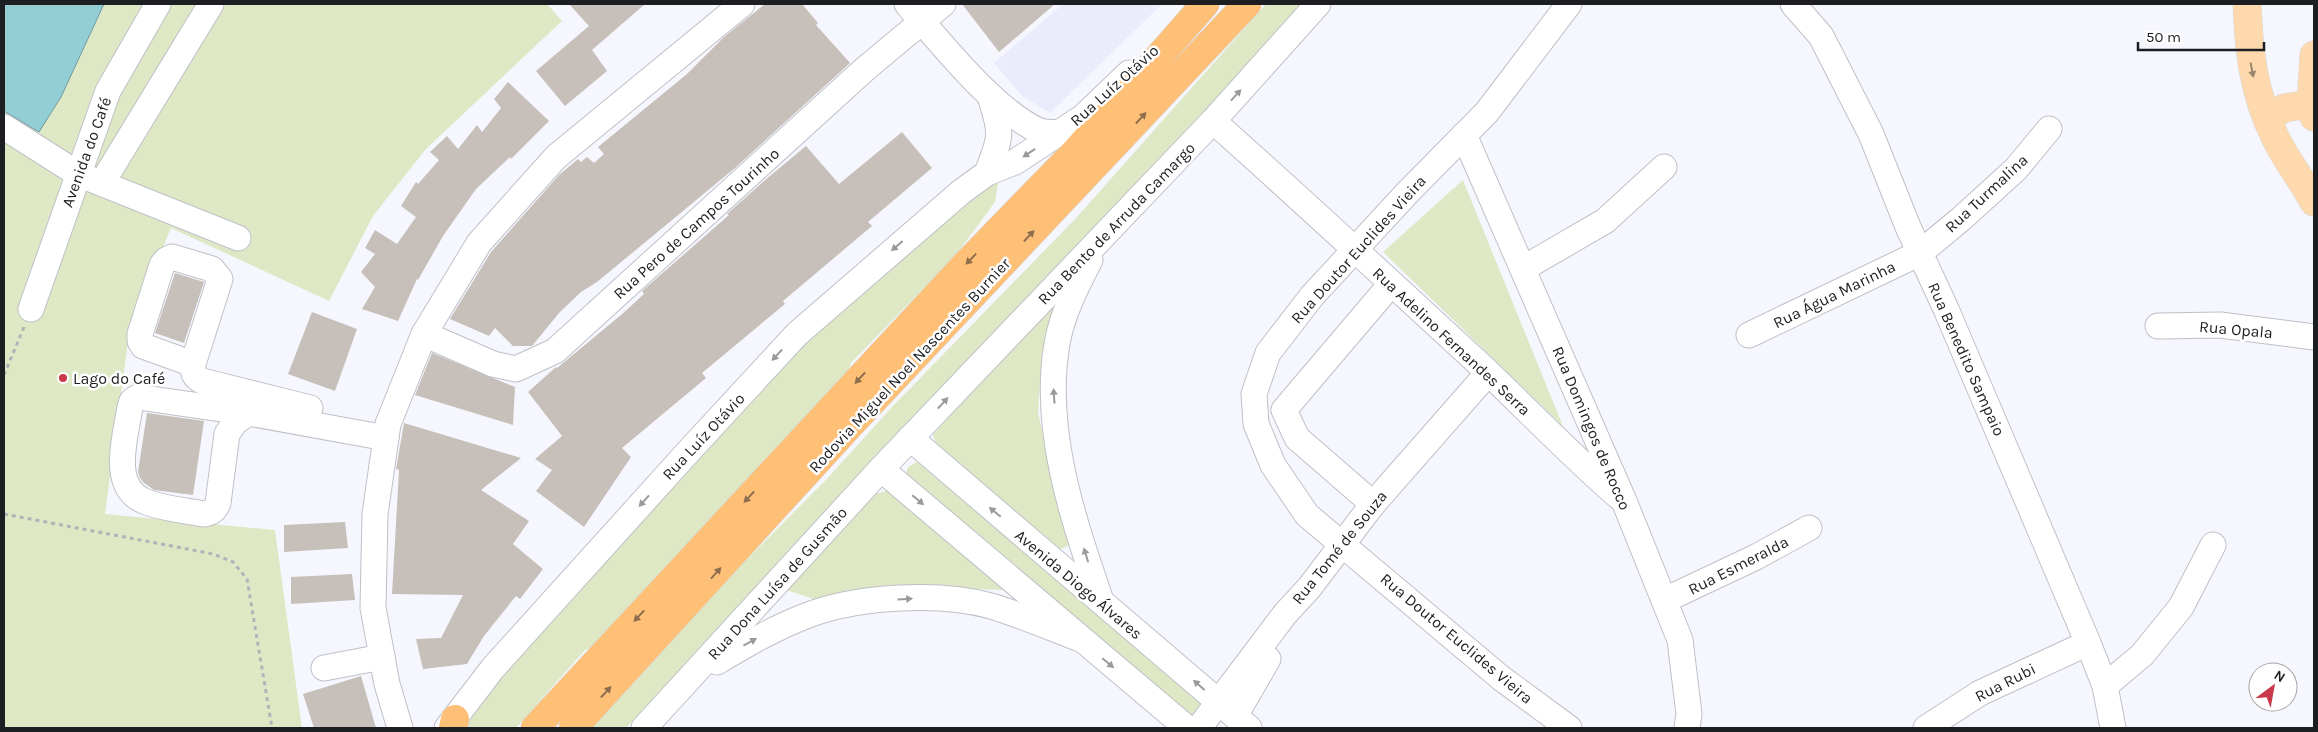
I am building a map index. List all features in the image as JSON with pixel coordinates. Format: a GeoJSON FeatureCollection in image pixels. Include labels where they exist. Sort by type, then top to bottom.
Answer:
{"type":"FeatureCollection","features":[{"type":"Feature","properties":{"kind":"highway","name":"Rodovia Miguel Noel Nascentes Burnier"},"geometry":{"type":"LineString","coordinates":[[573,728],[851,424],[1247,4]]}},
{"type":"Feature","properties":{"kind":"highway","name":"Rodovia Miguel Noel Nascentes Burnier"},"geometry":{"type":"LineString","coordinates":[[535,728],[945,286],[1077,150],[1196,13]]}},
{"type":"Feature","properties":{"kind":"main road"},"geometry":{"type":"LineString","coordinates":[[2247,4],[2249,55],[2258,96],[2275,138],[2314,202]]}},
{"type":"Feature","properties":{"kind":"main road"},"geometry":{"type":"LineString","coordinates":[[2268,119],[2284,108],[2313,109],[2314,55]]}},
{"type":"Feature","properties":{"kind":"street","name":"Avenida do Café"},"geometry":{"type":"LineString","coordinates":[[31,309],[108,91],[158,4]]}},
{"type":"Feature","properties":{"kind":"street"},"geometry":{"type":"LineString","coordinates":[[102,183],[211,4]]}},
{"type":"Feature","properties":{"kind":"street"},"geometry":{"type":"LineString","coordinates":[[400,728],[387,684],[374,608],[375,514],[386,433],[424,334],[479,243],[556,157],[742,4]]}},
{"type":"Feature","properties":{"kind":"street","name":"Rua Pero de Campos Tourinho"},"geometry":{"type":"LineString","coordinates":[[424,334],[493,364],[516,369],[555,351],[865,69],[915,13],[943,4]]}},
{"type":"Feature","properties":{"kind":"street","name":"Rua Bento de Arruda Camargo"},"geometry":{"type":"LineString","coordinates":[[910,438],[1213,121],[1318,4]]}},
{"type":"Feature","properties":{"kind":"street","name":"Rua Doutor Euclides Vieira"},"geometry":{"type":"LineString","coordinates":[[1569,4],[1487,112],[1312,296],[1268,353],[1254,394],[1256,424],[1273,466],[1307,515],[1501,678],[1569,728]]}},
{"type":"Feature","properties":{"kind":"street","name":"Rua Benedito Sampaio"},"geometry":{"type":"LineString","coordinates":[[1793,4],[1821,36],[1871,134],[1920,253],[2036,518],[2088,643],[2105,686],[2113,728]]}},
{"type":"Feature","properties":{"kind":"street"},"geometry":{"type":"LineString","coordinates":[[915,13],[990,96],[1020,120],[1039,131],[1060,133]]}},
{"type":"Feature","properties":{"kind":"street","name":"Rua Luíz Otávio"},"geometry":{"type":"LineString","coordinates":[[452,725],[494,668],[797,334],[935,214],[987,173],[1016,162],[1060,133],[1102,100],[1148,53],[1196,13]]}},
{"type":"Feature","properties":{"kind":"street"},"geometry":{"type":"LineString","coordinates":[[987,173],[1000,138],[998,122],[990,96]]}},
{"type":"Feature","properties":{"kind":"street","name":"Rua Adelino Fernandes Serra"},"geometry":{"type":"LineString","coordinates":[[1213,121],[1355,249],[1488,373],[1582,465],[1624,501]]}},
{"type":"Feature","properties":{"kind":"street"},"geometry":{"type":"LineString","coordinates":[[4,127],[78,174],[238,238]]}},
{"type":"Feature","properties":{"kind":"street","name":"Rua Turmalina"},"geometry":{"type":"LineString","coordinates":[[1920,253],[2016,169],[2049,129]]}},
{"type":"Feature","properties":{"kind":"street","name":"Rua Domingos de Rocco"},"geometry":{"type":"LineString","coordinates":[[1464,135],[1524,268],[1665,600],[1680,640],[1690,714],[1687,728]]}},
{"type":"Feature","properties":{"kind":"street"},"geometry":{"type":"LineString","coordinates":[[1524,268],[1605,221],[1664,167]]}},
{"type":"Feature","properties":{"kind":"street"},"geometry":{"type":"LineString","coordinates":[[1101,240],[1070,298],[1057,344],[1053,388],[1057,442],[1070,502],[1101,601]]}},
{"type":"Feature","properties":{"kind":"street","name":"Rua Água Marinha"},"geometry":{"type":"LineString","coordinates":[[1749,335],[1920,253]]}},
{"type":"Feature","properties":{"kind":"street"},"geometry":{"type":"LineString","coordinates":[[1297,438],[1284,410],[1391,284]]}},
{"type":"Feature","properties":{"kind":"street","name":"Rua Opala"},"geometry":{"type":"LineString","coordinates":[[2158,326],[2220,325],[2314,337]]}},
{"type":"Feature","properties":{"kind":"street"},"geometry":{"type":"LineString","coordinates":[[193,364],[193,372],[196,378],[202,381],[386,433]]}},
{"type":"Feature","properties":{"kind":"street","name":"Rua Tomé de Souza"},"geometry":{"type":"LineString","coordinates":[[1234,715],[1309,588],[1373,504],[1488,373]]}},
{"type":"Feature","properties":{"kind":"street"},"geometry":{"type":"LineString","coordinates":[[249,412],[235,422],[227,434],[218,504],[210,513],[204,514],[152,504],[136,496],[129,489],[125,481],[123,463],[130,407],[138,397],[249,412],[386,433]]}},
{"type":"Feature","properties":{"kind":"street"},"geometry":{"type":"LineString","coordinates":[[1256,424],[1297,438],[1373,504]]}},
{"type":"Feature","properties":{"kind":"street","name":"Rua Dona Luísa de Gusmão"},"geometry":{"type":"LineString","coordinates":[[644,728],[910,438]]}},
{"type":"Feature","properties":{"kind":"street","name":"Avenida Diogo Álvares"},"geometry":{"type":"LineString","coordinates":[[910,438],[1234,715]]}},
{"type":"Feature","properties":{"kind":"street"},"geometry":{"type":"LineString","coordinates":[[881,469],[1187,728]]}},
{"type":"Feature","properties":{"kind":"street","name":"Rua Esmeralda"},"geometry":{"type":"LineString","coordinates":[[1665,600],[1756,557],[1810,528]]}},
{"type":"Feature","properties":{"kind":"street"},"geometry":{"type":"LineString","coordinates":[[2105,686],[2142,655],[2181,607],[2213,544]]}},
{"type":"Feature","properties":{"kind":"street"},"geometry":{"type":"LineString","coordinates":[[693,676],[753,640],[804,618],[864,601],[930,597],[990,606],[1080,639]]}},
{"type":"Feature","properties":{"kind":"street","name":"Rua Rubi"},"geometry":{"type":"LineString","coordinates":[[1926,728],[1980,693],[2088,643]]}},
{"type":"Feature","properties":{"kind":"street"},"geometry":{"type":"LineString","coordinates":[[324,668],[382,657]]}},
{"type":"Feature","properties":{"kind":"street"},"geometry":{"type":"LineString","coordinates":[[1199,728],[1234,715]]}},
{"type":"Feature","properties":{"kind":"path"},"geometry":{"type":"LineString","coordinates":[[4,375],[31,309]]}},
{"type":"Feature","properties":{"kind":"path"},"geometry":{"type":"LineString","coordinates":[[4,514],[213,554],[233,562],[247,579],[272,728]]}},
{"type":"Feature","properties":{"kind":"shaded area"},"geometry":{"type":"Polygon","coordinates":[[[1063,4],[1162,4],[1050,113],[1022,96],[994,63],[1063,4]]]}},
{"type":"Feature","properties":{"kind":"green space","name":"Lago do Café"},"geometry":{"type":"Polygon","coordinates":[[[4,4],[547,4],[562,21],[426,149],[373,216],[329,301],[171,228],[130,327],[105,514],[275,530],[302,728],[4,728],[4,4]]]}},
{"type":"Feature","properties":{"kind":"green space"},"geometry":{"type":"Polygon","coordinates":[[[1266,4],[1306,4],[748,605],[626,728],[587,728],[712,594],[824,482],[892,407],[1077,217],[1266,4]]]}},
{"type":"Feature","properties":{"kind":"green space"},"geometry":{"type":"Polygon","coordinates":[[[1463,180],[1562,424],[1562,425],[1383,252],[1463,180]]]}},
{"type":"Feature","properties":{"kind":"green space"},"geometry":{"type":"Polygon","coordinates":[[[986,183],[998,183],[995,202],[956,255],[851,363],[847,378],[604,643],[585,650],[516,728],[462,728],[512,658],[798,347],[986,183]]]}},
{"type":"Feature","properties":{"kind":"green space"},"geometry":{"type":"Polygon","coordinates":[[[1076,269],[1055,316],[1042,356],[1038,412],[1051,471],[1068,528],[1068,546],[1061,549],[1048,546],[942,460],[933,435],[1076,269]]]}},
{"type":"Feature","properties":{"kind":"green space"},"geometry":{"type":"Polygon","coordinates":[[[917,462],[1202,698],[1197,712],[1189,721],[904,478],[908,467],[917,462]]]}},
{"type":"Feature","properties":{"kind":"green space"},"geometry":{"type":"Polygon","coordinates":[[[894,489],[1014,590],[881,588],[814,599],[786,590],[875,494],[894,489]]]}},
{"type":"Feature","properties":{"kind":"water"},"geometry":{"type":"Polygon","coordinates":[[[4,4],[104,4],[61,97],[39,132],[4,111],[4,4]]]}},
{"type":"Feature","properties":{"kind":"building"},"geometry":{"type":"Polygon","coordinates":[[[569,4],[645,4],[592,50],[607,71],[565,106],[536,71],[589,26],[569,4]]]}},
{"type":"Feature","properties":{"kind":"building"},"geometry":{"type":"Polygon","coordinates":[[[765,4],[802,4],[818,23],[816,25],[850,63],[735,168],[597,282],[581,292],[559,313],[532,346],[513,346],[495,328],[489,336],[450,319],[491,252],[559,175],[578,159],[581,162],[587,157],[594,163],[604,154],[598,147],[687,74],[724,37],[765,4]]]}},
{"type":"Feature","properties":{"kind":"building"},"geometry":{"type":"Polygon","coordinates":[[[962,4],[1055,4],[999,52],[962,4]]]}},
{"type":"Feature","properties":{"kind":"building"},"geometry":{"type":"Polygon","coordinates":[[[508,82],[549,121],[511,159],[510,157],[476,189],[443,236],[417,279],[398,321],[362,309],[375,287],[361,272],[375,254],[365,248],[375,230],[397,244],[416,217],[401,206],[416,182],[418,184],[439,160],[430,152],[447,136],[458,149],[477,125],[482,132],[501,108],[494,99],[508,82]]]}},
{"type":"Feature","properties":{"kind":"building"},"geometry":{"type":"Polygon","coordinates":[[[902,132],[932,168],[868,222],[872,226],[783,301],[785,304],[702,373],[706,378],[622,448],[631,457],[584,527],[536,491],[552,470],[535,459],[562,436],[528,392],[621,315],[644,294],[642,291],[729,215],[727,214],[765,180],[806,146],[839,184],[902,132]]]}},
{"type":"Feature","properties":{"kind":"building"},"geometry":{"type":"Polygon","coordinates":[[[175,273],[204,282],[184,343],[155,333],[175,273]]]}},
{"type":"Feature","properties":{"kind":"building"},"geometry":{"type":"Polygon","coordinates":[[[312,312],[357,329],[335,391],[288,374],[312,312]]]}},
{"type":"Feature","properties":{"kind":"building"},"geometry":{"type":"Polygon","coordinates":[[[432,353],[515,387],[513,425],[415,395],[432,353]]]}},
{"type":"Feature","properties":{"kind":"building"},"geometry":{"type":"Polygon","coordinates":[[[147,413],[204,421],[193,495],[154,490],[140,478],[138,472],[147,413]]]}},
{"type":"Feature","properties":{"kind":"building"},"geometry":{"type":"Polygon","coordinates":[[[404,423],[521,458],[481,490],[529,521],[513,544],[543,569],[520,599],[516,596],[484,636],[467,664],[423,669],[416,639],[441,638],[463,595],[392,594],[399,470],[396,469],[404,423]]]}},
{"type":"Feature","properties":{"kind":"building"},"geometry":{"type":"Polygon","coordinates":[[[345,522],[348,548],[284,552],[284,525],[345,522]]]}},
{"type":"Feature","properties":{"kind":"building"},"geometry":{"type":"Polygon","coordinates":[[[352,574],[355,600],[291,604],[291,577],[352,574]]]}},
{"type":"Feature","properties":{"kind":"building"},"geometry":{"type":"Polygon","coordinates":[[[361,676],[376,728],[314,728],[303,694],[361,676]]]}},
{"type":"Feature","properties":{"kind":"place","name":"Lago do Café"},"geometry":{"type":"Point","coordinates":[63,378]}}]}
